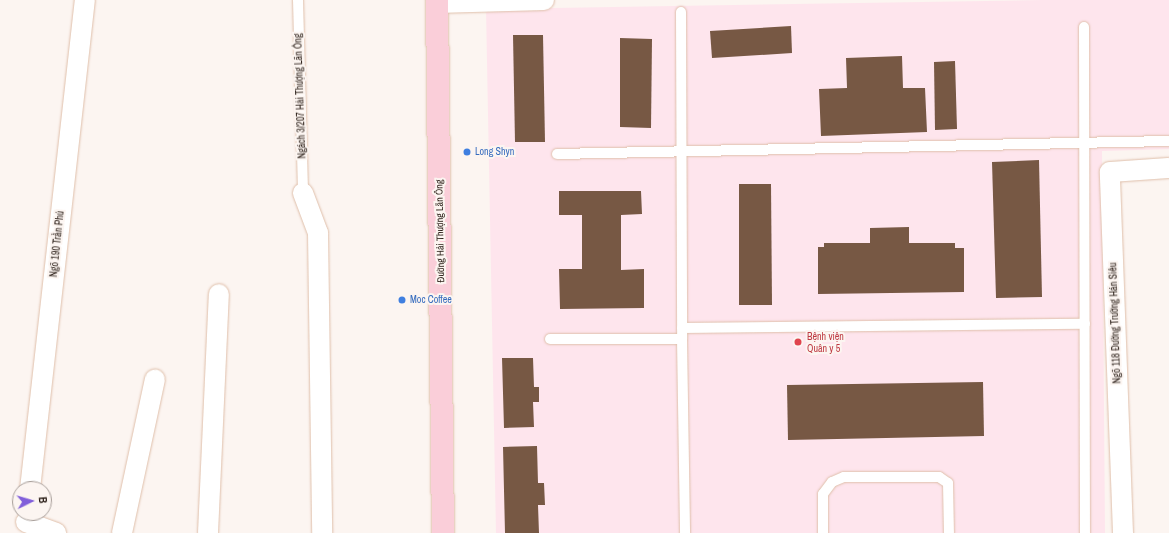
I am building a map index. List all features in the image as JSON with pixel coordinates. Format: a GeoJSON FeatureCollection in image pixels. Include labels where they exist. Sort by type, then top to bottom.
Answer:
{"type":"FeatureCollection","features":[{"type":"Feature","properties":{"kind":"street","name":"Ngõ 190 Trần Phú"},"geometry":{"type":"LineString","coordinates":[[31,481],[85,0]]}},
{"type":"Feature","properties":{"kind":"street"},"geometry":{"type":"LineString","coordinates":[[437,2],[544,0]]}},
{"type":"Feature","properties":{"kind":"street","name":"Đường Hải Thượng Lãn Ông"},"geometry":{"type":"LineString","coordinates":[[437,2],[443,533]]}},
{"type":"Feature","properties":{"kind":"street","name":"Ngõ 118 Đường Trường Hán Siêu"},"geometry":{"type":"LineString","coordinates":[[1123,533],[1110,172],[1169,168]]}},
{"type":"Feature","properties":{"kind":"street"},"geometry":{"type":"LineString","coordinates":[[303,193],[318,233],[322,533]]}},
{"type":"Feature","properties":{"kind":"street"},"geometry":{"type":"LineString","coordinates":[[208,533],[219,294]]}},
{"type":"Feature","properties":{"kind":"street"},"geometry":{"type":"LineString","coordinates":[[122,533],[155,379]]}},
{"type":"Feature","properties":{"kind":"street"},"geometry":{"type":"LineString","coordinates":[[25,523],[56,533]]}},
{"type":"Feature","properties":{"kind":"lane","name":"Ngách 3/207 Hải Thượng Lãn Ông"},"geometry":{"type":"LineString","coordinates":[[298,0],[303,193]]}},
{"type":"Feature","properties":{"kind":"lane"},"geometry":{"type":"LineString","coordinates":[[681,12],[683,150],[682,339],[685,533]]}},
{"type":"Feature","properties":{"kind":"lane"},"geometry":{"type":"LineString","coordinates":[[1084,27],[1085,533]]}},
{"type":"Feature","properties":{"kind":"lane"},"geometry":{"type":"LineString","coordinates":[[557,154],[683,150],[1169,141]]}},
{"type":"Feature","properties":{"kind":"lane"},"geometry":{"type":"LineString","coordinates":[[682,328],[1085,324]]}},
{"type":"Feature","properties":{"kind":"lane"},"geometry":{"type":"LineString","coordinates":[[550,339],[682,339]]}},
{"type":"Feature","properties":{"kind":"lane"},"geometry":{"type":"LineString","coordinates":[[823,533],[823,494],[832,482],[844,477],[939,477],[948,483],[949,533]]}},
{"type":"Feature","properties":{"kind":"shaded area","name":"Bệnh viện Quân y 5"},"geometry":{"type":"Polygon","coordinates":[[[1042,0],[1169,0],[1169,149],[1102,151],[1105,533],[496,533],[486,9],[1042,0]]]}},
{"type":"Feature","properties":{"kind":"building"},"geometry":{"type":"Polygon","coordinates":[[[791,26],[792,53],[712,58],[710,31],[791,26]]]}},
{"type":"Feature","properties":{"kind":"building"},"geometry":{"type":"Polygon","coordinates":[[[513,35],[543,35],[545,142],[515,142],[513,35]]]}},
{"type":"Feature","properties":{"kind":"building"},"geometry":{"type":"Polygon","coordinates":[[[620,38],[652,39],[651,128],[620,127],[620,38]]]}},
{"type":"Feature","properties":{"kind":"building"},"geometry":{"type":"Polygon","coordinates":[[[902,56],[903,88],[925,88],[927,132],[821,136],[819,89],[847,88],[846,58],[902,56]]]}},
{"type":"Feature","properties":{"kind":"building"},"geometry":{"type":"Polygon","coordinates":[[[955,61],[957,129],[935,130],[934,62],[955,61]]]}},
{"type":"Feature","properties":{"kind":"building"},"geometry":{"type":"Polygon","coordinates":[[[1039,160],[1042,297],[996,298],[992,162],[1039,160]]]}},
{"type":"Feature","properties":{"kind":"building"},"geometry":{"type":"Polygon","coordinates":[[[739,184],[771,184],[772,305],[739,305],[739,184]]]}},
{"type":"Feature","properties":{"kind":"building"},"geometry":{"type":"Polygon","coordinates":[[[559,191],[641,191],[642,214],[621,215],[621,270],[644,269],[644,308],[560,309],[559,269],[582,269],[582,215],[559,215],[559,191]]]}},
{"type":"Feature","properties":{"kind":"building"},"geometry":{"type":"Polygon","coordinates":[[[909,227],[909,243],[955,243],[955,248],[964,248],[964,292],[818,294],[818,247],[824,247],[824,243],[870,243],[870,228],[909,227]]]}},
{"type":"Feature","properties":{"kind":"building"},"geometry":{"type":"Polygon","coordinates":[[[502,358],[533,358],[534,387],[539,387],[539,402],[533,402],[534,427],[504,428],[502,358]]]}},
{"type":"Feature","properties":{"kind":"building"},"geometry":{"type":"Polygon","coordinates":[[[983,382],[984,436],[788,440],[787,385],[983,382]]]}},
{"type":"Feature","properties":{"kind":"building"},"geometry":{"type":"Polygon","coordinates":[[[537,446],[538,483],[544,483],[545,505],[538,505],[539,533],[505,533],[503,447],[537,446]]]}},
{"type":"Feature","properties":{"kind":"place","name":"Long Shyn"},"geometry":{"type":"Point","coordinates":[467,152]}},
{"type":"Feature","properties":{"kind":"place","name":"Moc Coffee"},"geometry":{"type":"Point","coordinates":[402,300]}},
{"type":"Feature","properties":{"kind":"place","name":"Bệnh viện Quân y 5"},"geometry":{"type":"Point","coordinates":[798,342]}}]}
